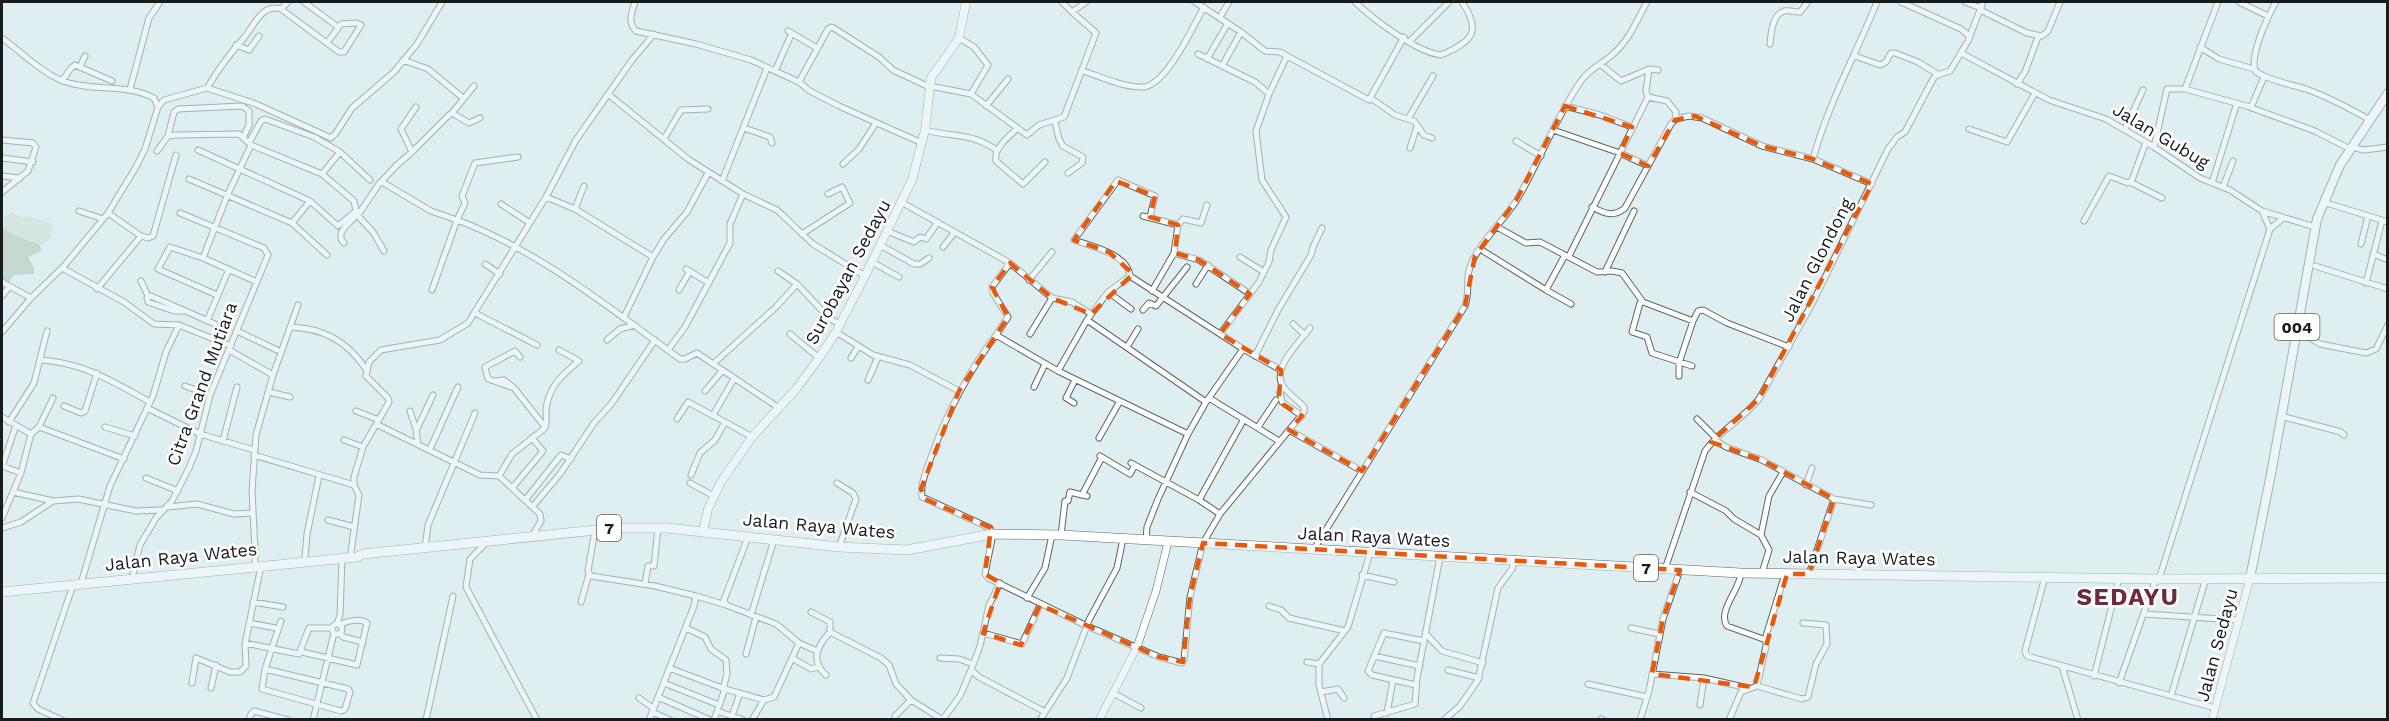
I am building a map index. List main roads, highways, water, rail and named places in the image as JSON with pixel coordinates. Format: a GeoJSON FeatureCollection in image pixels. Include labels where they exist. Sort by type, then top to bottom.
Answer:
{"type":"FeatureCollection","features":[{"type":"Feature","properties":{"kind":"highway","name":"Jalan Raya Wates"},"geometry":{"type":"LineString","coordinates":[[2,590],[73,585],[256,558],[342,558],[595,530],[658,528],[839,547],[907,550],[992,534],[1057,535],[1741,573],[2159,579],[2388,578]]}},
{"type":"Feature","properties":{"kind":"highway","name":"Jalan Raya Wates"},"geometry":{"type":"LineString","coordinates":[[2,590],[256,558],[305,557],[351,552],[363,554]]}},
{"type":"Feature","properties":{"kind":"main road","name":"Surobayan Sedayu"},"geometry":{"type":"LineString","coordinates":[[703,532],[714,495],[752,437],[797,388],[836,332],[902,202],[912,180],[925,130],[929,85],[933,73],[959,38],[966,2]]}},
{"type":"Feature","properties":{"kind":"main road","name":"004"},"geometry":{"type":"LineString","coordinates":[[2250,578],[2315,227],[2323,202],[2340,165],[2388,93]]}},
{"type":"Feature","properties":{"kind":"district","name":"SEDAYU"},"geometry":{"type":"Point","coordinates":[2128,597]}}]}
